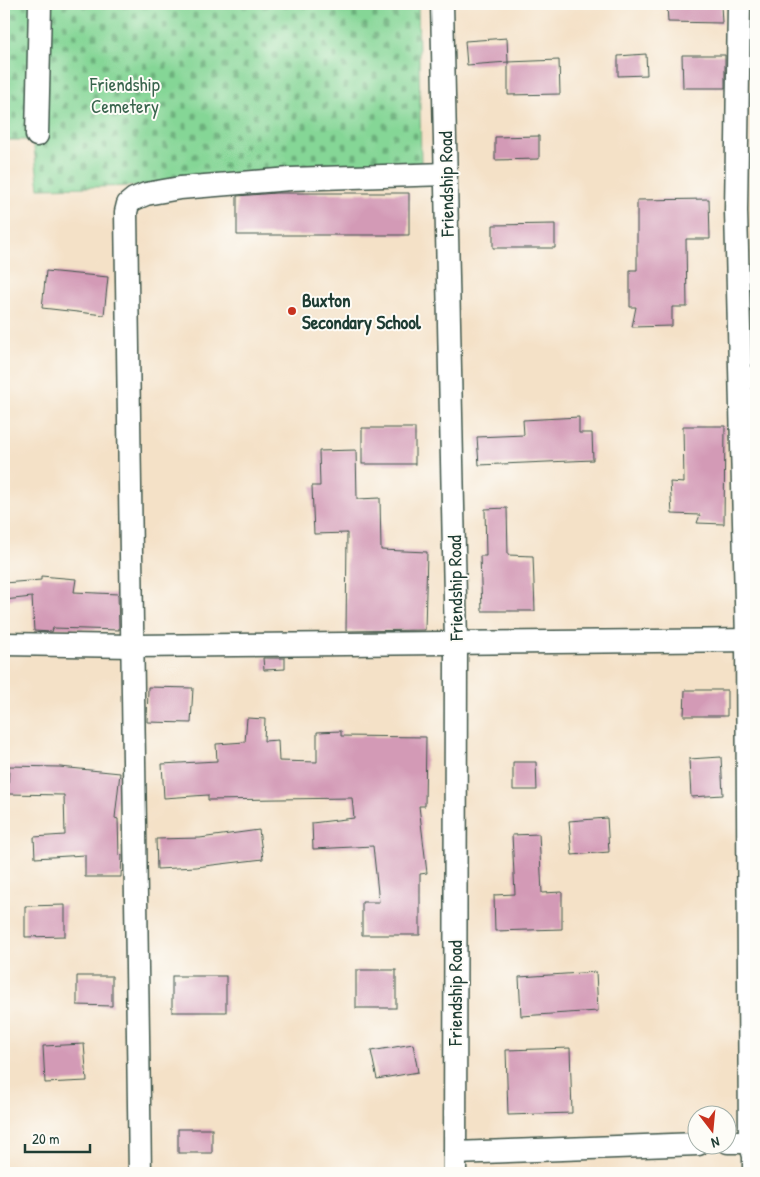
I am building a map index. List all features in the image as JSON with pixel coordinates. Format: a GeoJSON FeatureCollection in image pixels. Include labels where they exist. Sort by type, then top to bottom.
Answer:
{"type":"FeatureCollection","features":[{"type":"Feature","properties":{"kind":"street"},"geometry":{"type":"LineString","coordinates":[[37,135],[40,4]]}},
{"type":"Feature","properties":{"kind":"street","name":"Friendship Road"},"geometry":{"type":"LineString","coordinates":[[442,4],[456,643],[455,1163]]}},
{"type":"Feature","properties":{"kind":"street"},"geometry":{"type":"LineString","coordinates":[[739,4],[736,211],[752,640],[750,1142],[754,1156],[754,1173]]}},
{"type":"Feature","properties":{"kind":"street"},"geometry":{"type":"LineString","coordinates":[[140,1173],[126,212],[128,204],[146,194],[180,188],[290,179],[446,174]]}},
{"type":"Feature","properties":{"kind":"street"},"geometry":{"type":"LineString","coordinates":[[4,644],[133,646],[752,640]]}},
{"type":"Feature","properties":{"kind":"street"},"geometry":{"type":"LineString","coordinates":[[738,1142],[750,1142]]}},
{"type":"Feature","properties":{"kind":"street"},"geometry":{"type":"LineString","coordinates":[[455,1163],[688,1145]]}},
{"type":"Feature","properties":{"kind":"green space","name":"Friendship Cemetery"},"geometry":{"type":"Polygon","coordinates":[[[4,4],[418,4],[421,163],[317,164],[144,186],[39,188],[33,140],[4,140],[4,4]]]}},
{"type":"Feature","properties":{"kind":"building"},"geometry":{"type":"Polygon","coordinates":[[[667,4],[721,4],[722,23],[668,22],[667,4]]]}},
{"type":"Feature","properties":{"kind":"building"},"geometry":{"type":"Polygon","coordinates":[[[507,38],[508,62],[467,65],[465,41],[507,38]]]}},
{"type":"Feature","properties":{"kind":"building"},"geometry":{"type":"Polygon","coordinates":[[[646,54],[647,75],[618,76],[618,56],[646,54]]]}},
{"type":"Feature","properties":{"kind":"building"},"geometry":{"type":"Polygon","coordinates":[[[682,55],[725,55],[725,88],[683,88],[682,55]]]}},
{"type":"Feature","properties":{"kind":"building"},"geometry":{"type":"Polygon","coordinates":[[[559,60],[560,94],[508,95],[508,62],[559,60]]]}},
{"type":"Feature","properties":{"kind":"building"},"geometry":{"type":"Polygon","coordinates":[[[539,136],[539,159],[495,160],[495,137],[539,136]]]}},
{"type":"Feature","properties":{"kind":"building"},"geometry":{"type":"Polygon","coordinates":[[[276,193],[409,193],[409,235],[237,235],[237,196],[276,193]]]}},
{"type":"Feature","properties":{"kind":"building"},"geometry":{"type":"Polygon","coordinates":[[[709,199],[710,239],[686,239],[687,307],[672,307],[672,326],[632,327],[636,307],[630,307],[630,270],[637,270],[637,200],[709,199]]]}},
{"type":"Feature","properties":{"kind":"building"},"geometry":{"type":"Polygon","coordinates":[[[555,224],[555,248],[493,248],[493,225],[555,224]]]}},
{"type":"Feature","properties":{"kind":"building"},"geometry":{"type":"Polygon","coordinates":[[[46,271],[108,277],[104,315],[42,308],[46,271]]]}},
{"type":"Feature","properties":{"kind":"building"},"geometry":{"type":"Polygon","coordinates":[[[579,417],[579,433],[592,433],[593,460],[479,465],[477,437],[524,435],[523,420],[579,417]]]}},
{"type":"Feature","properties":{"kind":"building"},"geometry":{"type":"Polygon","coordinates":[[[683,426],[725,426],[724,524],[697,523],[700,515],[672,514],[670,482],[684,483],[683,426]]]}},
{"type":"Feature","properties":{"kind":"building"},"geometry":{"type":"Polygon","coordinates":[[[362,428],[415,428],[415,464],[362,464],[362,428]]]}},
{"type":"Feature","properties":{"kind":"building"},"geometry":{"type":"Polygon","coordinates":[[[356,450],[357,499],[380,498],[381,550],[427,552],[425,630],[346,631],[347,533],[314,534],[312,486],[320,486],[319,451],[356,450]]]}},
{"type":"Feature","properties":{"kind":"building"},"geometry":{"type":"Polygon","coordinates":[[[507,508],[508,555],[533,556],[535,611],[482,611],[480,556],[486,556],[485,509],[507,508]]]}},
{"type":"Feature","properties":{"kind":"building"},"geometry":{"type":"Polygon","coordinates":[[[41,576],[76,579],[74,592],[118,594],[119,630],[53,628],[52,632],[34,631],[32,597],[4,600],[4,583],[41,580],[41,576]]]}},
{"type":"Feature","properties":{"kind":"building"},"geometry":{"type":"Polygon","coordinates":[[[263,658],[285,658],[285,669],[264,670],[263,658]]]}},
{"type":"Feature","properties":{"kind":"building"},"geometry":{"type":"Polygon","coordinates":[[[148,687],[193,688],[191,723],[147,722],[148,687]]]}},
{"type":"Feature","properties":{"kind":"building"},"geometry":{"type":"Polygon","coordinates":[[[685,690],[727,690],[727,716],[684,716],[685,690]]]}},
{"type":"Feature","properties":{"kind":"building"},"geometry":{"type":"Polygon","coordinates":[[[247,718],[265,719],[264,741],[278,740],[279,761],[317,762],[317,732],[341,731],[341,736],[426,737],[425,806],[419,806],[427,873],[420,874],[420,935],[362,935],[362,902],[379,902],[373,846],[313,849],[312,823],[354,818],[352,798],[208,800],[208,795],[164,798],[162,764],[217,761],[216,744],[245,742],[247,718]]]}},
{"type":"Feature","properties":{"kind":"building"},"geometry":{"type":"Polygon","coordinates":[[[721,757],[723,795],[691,797],[689,759],[721,757]]]}},
{"type":"Feature","properties":{"kind":"building"},"geometry":{"type":"Polygon","coordinates":[[[513,762],[536,762],[537,790],[513,790],[513,762]]]}},
{"type":"Feature","properties":{"kind":"building"},"geometry":{"type":"Polygon","coordinates":[[[9,766],[60,767],[120,773],[115,818],[118,819],[119,856],[122,855],[121,877],[85,877],[85,855],[35,858],[34,837],[65,835],[64,795],[8,794],[9,766]]]}},
{"type":"Feature","properties":{"kind":"building"},"geometry":{"type":"Polygon","coordinates":[[[607,818],[609,852],[572,855],[569,821],[607,818]]]}},
{"type":"Feature","properties":{"kind":"building"},"geometry":{"type":"Polygon","coordinates":[[[259,830],[263,859],[196,867],[157,869],[156,839],[200,838],[259,830]]]}},
{"type":"Feature","properties":{"kind":"building"},"geometry":{"type":"Polygon","coordinates":[[[539,834],[542,893],[562,892],[562,929],[495,931],[494,895],[515,894],[512,835],[539,834]]]}},
{"type":"Feature","properties":{"kind":"building"},"geometry":{"type":"Polygon","coordinates":[[[65,905],[65,936],[25,937],[25,906],[65,905]]]}},
{"type":"Feature","properties":{"kind":"building"},"geometry":{"type":"Polygon","coordinates":[[[356,970],[396,970],[396,1008],[356,1008],[356,970]]]}},
{"type":"Feature","properties":{"kind":"building"},"geometry":{"type":"Polygon","coordinates":[[[596,972],[598,1011],[521,1016],[519,977],[596,972]]]}},
{"type":"Feature","properties":{"kind":"building"},"geometry":{"type":"Polygon","coordinates":[[[77,976],[112,976],[112,1006],[77,1005],[77,976]]]}},
{"type":"Feature","properties":{"kind":"building"},"geometry":{"type":"Polygon","coordinates":[[[172,976],[226,976],[226,1012],[172,1012],[172,976]]]}},
{"type":"Feature","properties":{"kind":"building"},"geometry":{"type":"Polygon","coordinates":[[[84,1044],[87,1081],[45,1083],[43,1046],[84,1044]]]}},
{"type":"Feature","properties":{"kind":"building"},"geometry":{"type":"Polygon","coordinates":[[[413,1044],[418,1072],[377,1079],[371,1051],[413,1044]]]}},
{"type":"Feature","properties":{"kind":"building"},"geometry":{"type":"Polygon","coordinates":[[[570,1048],[572,1113],[508,1115],[506,1050],[570,1048]]]}},
{"type":"Feature","properties":{"kind":"building"},"geometry":{"type":"Polygon","coordinates":[[[178,1129],[212,1129],[212,1153],[178,1153],[178,1129]]]}},
{"type":"Feature","properties":{"kind":"place","name":"Buxton Secondary School"},"geometry":{"type":"Point","coordinates":[292,311]}}]}
